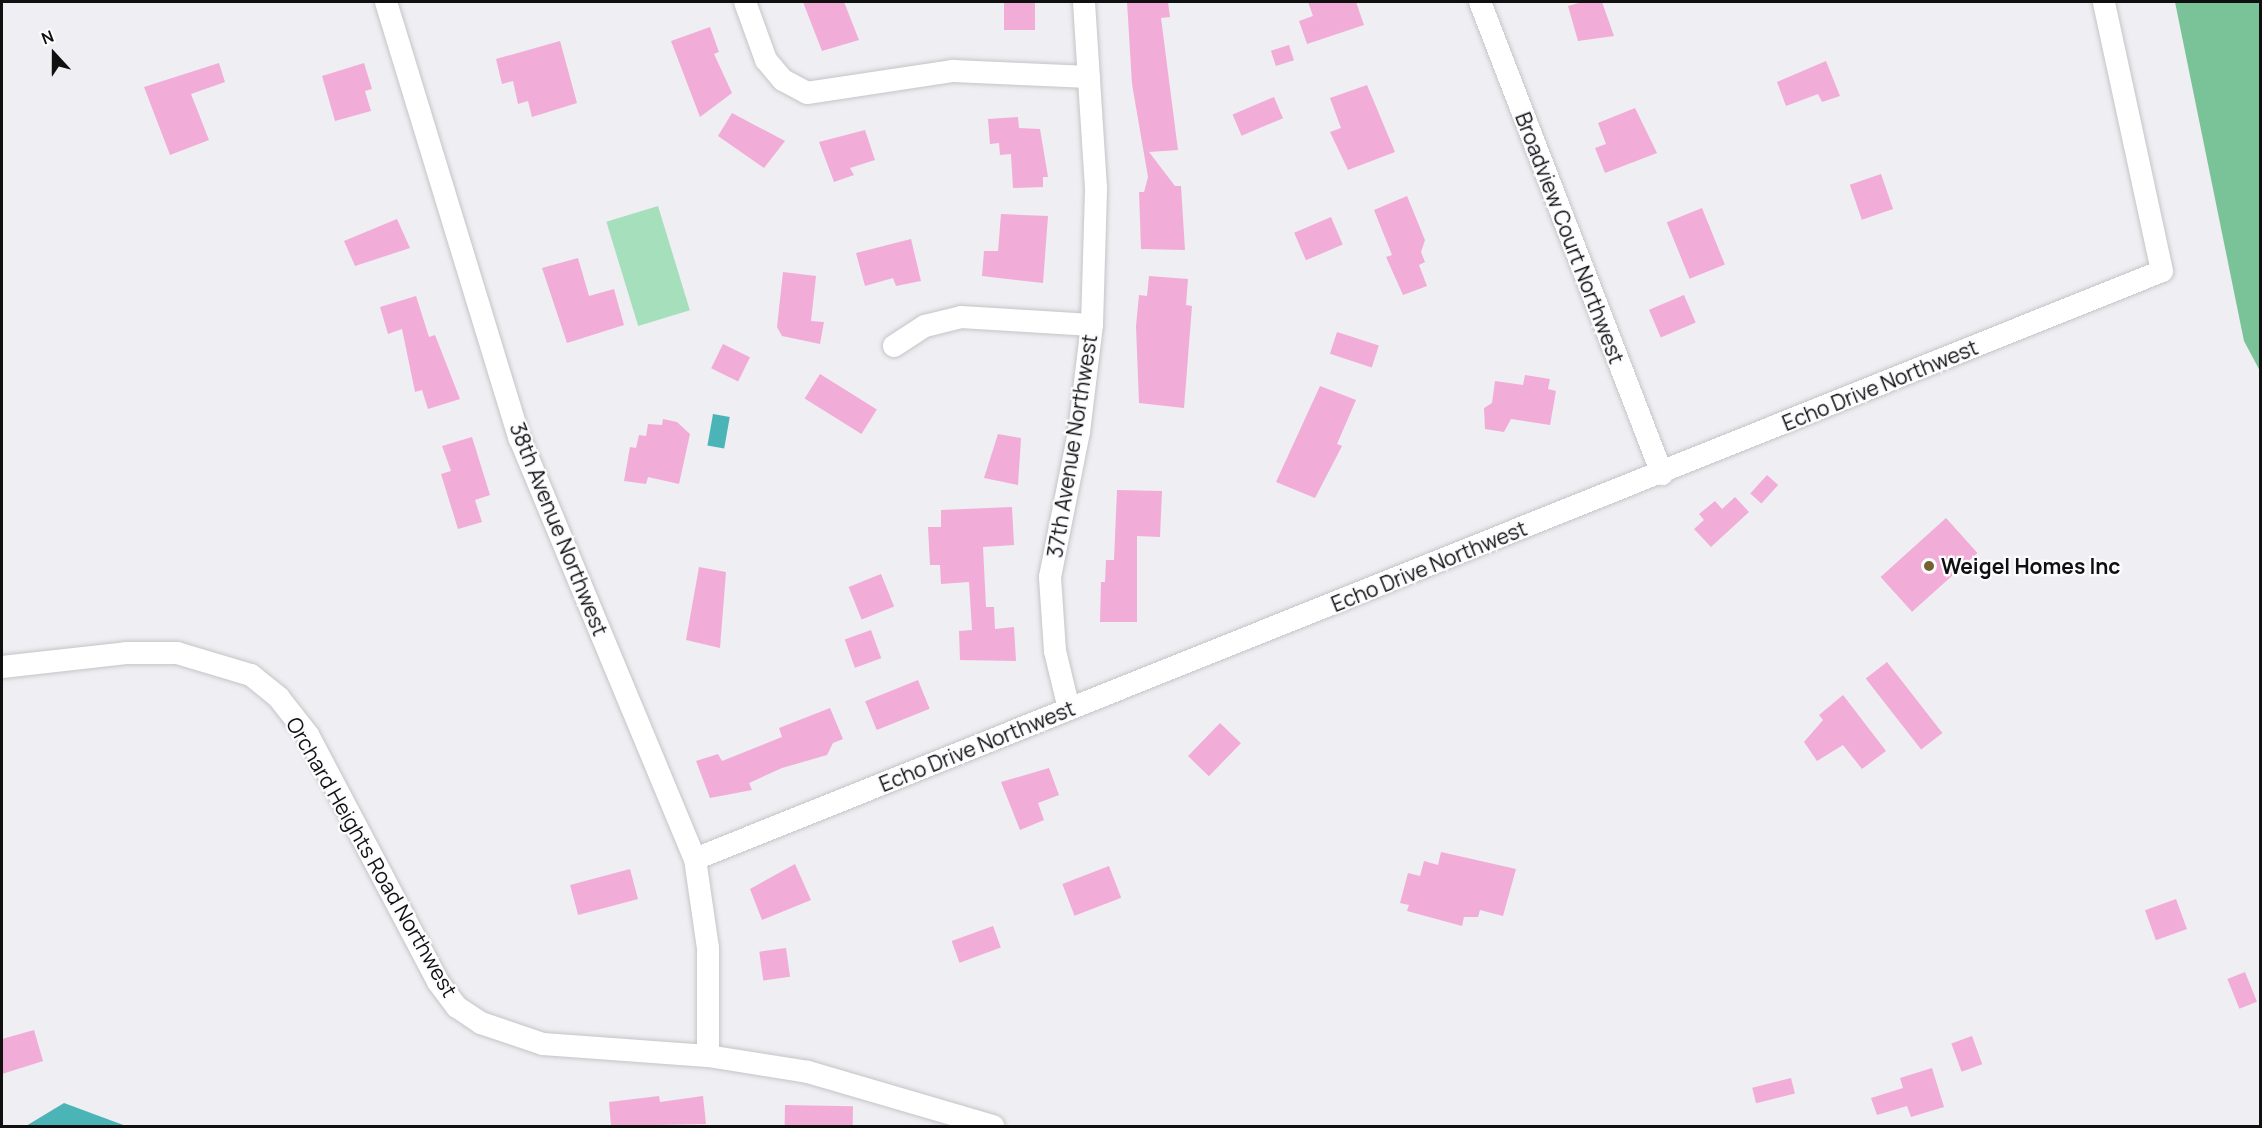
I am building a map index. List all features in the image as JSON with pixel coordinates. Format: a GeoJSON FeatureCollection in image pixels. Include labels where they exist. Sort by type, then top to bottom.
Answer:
{"type":"FeatureCollection","features":[{"type":"Feature","properties":{"kind":"street","name":"38th Avenue Northwest"},"geometry":{"type":"LineString","coordinates":[[386,2],[520,439],[695,859],[708,948],[708,1056]]}},
{"type":"Feature","properties":{"kind":"street"},"geometry":{"type":"LineString","coordinates":[[745,2],[766,60],[783,80],[807,93],[953,71],[1089,77]]}},
{"type":"Feature","properties":{"kind":"street","name":"37th Avenue Northwest"},"geometry":{"type":"LineString","coordinates":[[1069,709],[1055,651],[1050,577],[1079,432],[1092,325],[1096,188],[1084,2]]}},
{"type":"Feature","properties":{"kind":"street","name":"Broadview Court Northwest"},"geometry":{"type":"LineString","coordinates":[[1480,2],[1662,474]]}},
{"type":"Feature","properties":{"kind":"street","name":"Echo Drive Northwest"},"geometry":{"type":"LineString","coordinates":[[695,859],[1662,474],[2162,271],[2104,2]]}},
{"type":"Feature","properties":{"kind":"street"},"geometry":{"type":"LineString","coordinates":[[894,346],[925,326],[960,317],[1092,325]]}},
{"type":"Feature","properties":{"kind":"street","name":"Orchard Heights Road Northwest"},"geometry":{"type":"LineString","coordinates":[[2,667],[126,653],[177,653],[251,675],[279,698],[308,735],[438,982],[457,1007],[510,1036],[543,1044],[708,1056],[808,1072],[993,1126]]}},
{"type":"Feature","properties":{"kind":"green space"},"geometry":{"type":"Polygon","coordinates":[[[2175,2],[2260,2],[2260,371],[2244,341],[2175,2]]]}},
{"type":"Feature","properties":{"kind":"green space"},"geometry":{"type":"Polygon","coordinates":[[[658,206],[690,310],[638,326],[606,222],[658,206]]]}},
{"type":"Feature","properties":{"kind":"water"},"geometry":{"type":"Polygon","coordinates":[[[713,414],[730,417],[724,448],[707,446],[713,414]]]}},
{"type":"Feature","properties":{"kind":"water"},"geometry":{"type":"Polygon","coordinates":[[[64,1103],[126,1126],[26,1126],[64,1103]]]}},
{"type":"Feature","properties":{"kind":"building"},"geometry":{"type":"Polygon","coordinates":[[[803,2],[844,2],[859,40],[822,51],[803,2]]]}},
{"type":"Feature","properties":{"kind":"building"},"geometry":{"type":"Polygon","coordinates":[[[1004,2],[1035,2],[1035,30],[1004,30],[1004,2]]]}},
{"type":"Feature","properties":{"kind":"building"},"geometry":{"type":"Polygon","coordinates":[[[1127,2],[1168,2],[1170,17],[1161,18],[1178,150],[1149,152],[1175,186],[1181,186],[1185,250],[1141,249],[1139,192],[1144,192],[1148,177],[1132,84],[1127,2]]]}},
{"type":"Feature","properties":{"kind":"building"},"geometry":{"type":"Polygon","coordinates":[[[1308,2],[1356,2],[1364,25],[1307,44],[1299,21],[1313,16],[1308,2]]]}},
{"type":"Feature","properties":{"kind":"building"},"geometry":{"type":"Polygon","coordinates":[[[1583,2],[1602,2],[1614,36],[1578,41],[1568,6],[1583,2]]]}},
{"type":"Feature","properties":{"kind":"building"},"geometry":{"type":"Polygon","coordinates":[[[710,27],[719,52],[714,54],[732,93],[700,117],[671,41],[710,27]]]}},
{"type":"Feature","properties":{"kind":"building"},"geometry":{"type":"Polygon","coordinates":[[[560,41],[577,103],[532,117],[528,101],[518,104],[513,81],[502,84],[496,59],[560,41]]]}},
{"type":"Feature","properties":{"kind":"building"},"geometry":{"type":"Polygon","coordinates":[[[1289,45],[1294,60],[1276,66],[1271,51],[1289,45]]]}},
{"type":"Feature","properties":{"kind":"building"},"geometry":{"type":"Polygon","coordinates":[[[1826,61],[1840,96],[1822,102],[1818,94],[1786,106],[1777,82],[1826,61]]]}},
{"type":"Feature","properties":{"kind":"building"},"geometry":{"type":"Polygon","coordinates":[[[219,63],[225,82],[191,94],[209,140],[170,155],[144,87],[219,63]]]}},
{"type":"Feature","properties":{"kind":"building"},"geometry":{"type":"Polygon","coordinates":[[[364,63],[372,89],[365,91],[371,111],[335,121],[322,76],[364,63]]]}},
{"type":"Feature","properties":{"kind":"building"},"geometry":{"type":"Polygon","coordinates":[[[1367,85],[1395,152],[1348,170],[1330,132],[1341,128],[1330,98],[1367,85]]]}},
{"type":"Feature","properties":{"kind":"building"},"geometry":{"type":"Polygon","coordinates":[[[1274,97],[1283,118],[1242,136],[1233,115],[1274,97]]]}},
{"type":"Feature","properties":{"kind":"building"},"geometry":{"type":"Polygon","coordinates":[[[1635,108],[1657,153],[1605,173],[1595,148],[1606,144],[1598,123],[1635,108]]]}},
{"type":"Feature","properties":{"kind":"building"},"geometry":{"type":"Polygon","coordinates":[[[732,113],[785,141],[764,168],[718,136],[732,113]]]}},
{"type":"Feature","properties":{"kind":"building"},"geometry":{"type":"Polygon","coordinates":[[[1018,117],[1019,128],[1040,129],[1048,177],[1043,177],[1043,187],[1013,188],[1011,154],[1000,155],[999,143],[990,144],[988,119],[1018,117]]]}},
{"type":"Feature","properties":{"kind":"building"},"geometry":{"type":"Polygon","coordinates":[[[865,130],[875,160],[850,168],[854,175],[834,182],[819,142],[865,130]]]}},
{"type":"Feature","properties":{"kind":"building"},"geometry":{"type":"Polygon","coordinates":[[[1881,174],[1893,209],[1862,220],[1850,185],[1881,174]]]}},
{"type":"Feature","properties":{"kind":"building"},"geometry":{"type":"Polygon","coordinates":[[[1407,196],[1425,240],[1421,252],[1425,262],[1419,265],[1427,286],[1403,295],[1386,257],[1392,255],[1374,210],[1407,196]]]}},
{"type":"Feature","properties":{"kind":"building"},"geometry":{"type":"Polygon","coordinates":[[[1702,208],[1725,265],[1690,279],[1667,222],[1702,208]]]}},
{"type":"Feature","properties":{"kind":"building"},"geometry":{"type":"Polygon","coordinates":[[[1001,214],[1048,216],[1043,283],[982,276],[984,251],[998,251],[1001,214]]]}},
{"type":"Feature","properties":{"kind":"building"},"geometry":{"type":"Polygon","coordinates":[[[1331,217],[1343,245],[1306,260],[1294,233],[1331,217]]]}},
{"type":"Feature","properties":{"kind":"building"},"geometry":{"type":"Polygon","coordinates":[[[397,219],[410,248],[355,266],[344,241],[397,219]]]}},
{"type":"Feature","properties":{"kind":"building"},"geometry":{"type":"Polygon","coordinates":[[[911,239],[921,281],[896,286],[893,278],[865,286],[856,253],[911,239]]]}},
{"type":"Feature","properties":{"kind":"building"},"geometry":{"type":"Polygon","coordinates":[[[578,258],[589,296],[614,289],[624,325],[567,343],[542,268],[578,258]]]}},
{"type":"Feature","properties":{"kind":"building"},"geometry":{"type":"Polygon","coordinates":[[[783,272],[816,276],[811,321],[824,322],[820,344],[782,336],[777,327],[783,272]]]}},
{"type":"Feature","properties":{"kind":"building"},"geometry":{"type":"Polygon","coordinates":[[[1149,276],[1188,279],[1186,305],[1192,306],[1184,408],[1139,403],[1136,326],[1139,295],[1147,296],[1149,276]]]}},
{"type":"Feature","properties":{"kind":"building"},"geometry":{"type":"Polygon","coordinates":[[[1684,295],[1696,323],[1661,337],[1649,310],[1684,295]]]}},
{"type":"Feature","properties":{"kind":"building"},"geometry":{"type":"Polygon","coordinates":[[[416,296],[429,337],[435,335],[460,399],[428,409],[422,390],[415,392],[402,329],[388,334],[380,307],[416,296]]]}},
{"type":"Feature","properties":{"kind":"building"},"geometry":{"type":"Polygon","coordinates":[[[1337,332],[1379,346],[1372,367],[1330,354],[1337,332]]]}},
{"type":"Feature","properties":{"kind":"building"},"geometry":{"type":"Polygon","coordinates":[[[723,344],[750,357],[738,381],[711,368],[723,344]]]}},
{"type":"Feature","properties":{"kind":"building"},"geometry":{"type":"Polygon","coordinates":[[[820,374],[877,410],[861,434],[805,399],[820,374]]]}},
{"type":"Feature","properties":{"kind":"building"},"geometry":{"type":"Polygon","coordinates":[[[1525,375],[1550,379],[1548,389],[1556,391],[1550,425],[1511,419],[1504,432],[1485,429],[1484,408],[1492,403],[1495,381],[1523,385],[1525,375]]]}},
{"type":"Feature","properties":{"kind":"building"},"geometry":{"type":"Polygon","coordinates":[[[1320,386],[1356,400],[1337,444],[1342,446],[1315,498],[1276,482],[1320,386]]]}},
{"type":"Feature","properties":{"kind":"building"},"geometry":{"type":"Polygon","coordinates":[[[663,419],[677,422],[690,434],[679,484],[648,477],[646,484],[624,481],[630,447],[636,448],[639,435],[646,436],[648,424],[662,425],[663,419]]]}},
{"type":"Feature","properties":{"kind":"building"},"geometry":{"type":"Polygon","coordinates":[[[998,434],[1021,438],[1018,485],[984,478],[998,434]]]}},
{"type":"Feature","properties":{"kind":"building"},"geometry":{"type":"Polygon","coordinates":[[[472,437],[490,495],[475,500],[482,522],[458,529],[441,474],[451,471],[442,446],[472,437]]]}},
{"type":"Feature","properties":{"kind":"building"},"geometry":{"type":"Polygon","coordinates":[[[1767,475],[1778,485],[1761,504],[1750,494],[1767,475]]]}},
{"type":"Feature","properties":{"kind":"building"},"geometry":{"type":"Polygon","coordinates":[[[1117,490],[1162,491],[1160,537],[1137,536],[1137,622],[1100,622],[1101,582],[1105,582],[1106,560],[1114,560],[1117,490]]]}},
{"type":"Feature","properties":{"kind":"building"},"geometry":{"type":"Polygon","coordinates":[[[1735,497],[1749,512],[1711,547],[1694,529],[1704,520],[1699,514],[1715,501],[1722,509],[1735,497]]]}},
{"type":"Feature","properties":{"kind":"building"},"geometry":{"type":"Polygon","coordinates":[[[1012,507],[1014,545],[983,547],[986,607],[994,607],[995,629],[1014,627],[1016,661],[960,660],[959,631],[972,630],[969,582],[941,584],[940,565],[930,565],[928,527],[941,527],[941,510],[1012,507]]]}},
{"type":"Feature","properties":{"kind":"building","name":"Weigel Homes Inc"},"geometry":{"type":"Polygon","coordinates":[[[1946,518],[1977,553],[1912,612],[1881,577],[1946,518]]]}},
{"type":"Feature","properties":{"kind":"building"},"geometry":{"type":"Polygon","coordinates":[[[699,567],[726,572],[720,648],[686,640],[699,567]]]}},
{"type":"Feature","properties":{"kind":"building"},"geometry":{"type":"Polygon","coordinates":[[[881,574],[894,606],[862,620],[849,587],[881,574]]]}},
{"type":"Feature","properties":{"kind":"building"},"geometry":{"type":"Polygon","coordinates":[[[871,630],[881,658],[855,668],[845,640],[871,630]]]}},
{"type":"Feature","properties":{"kind":"building"},"geometry":{"type":"Polygon","coordinates":[[[1887,662],[1942,733],[1921,750],[1866,679],[1887,662]]]}},
{"type":"Feature","properties":{"kind":"building"},"geometry":{"type":"Polygon","coordinates":[[[918,680],[930,709],[877,730],[865,701],[918,680]]]}},
{"type":"Feature","properties":{"kind":"building"},"geometry":{"type":"Polygon","coordinates":[[[1843,695],[1886,751],[1862,769],[1843,745],[1817,761],[1804,742],[1823,720],[1819,715],[1843,695]]]}},
{"type":"Feature","properties":{"kind":"building"},"geometry":{"type":"Polygon","coordinates":[[[830,708],[843,739],[833,743],[827,755],[782,768],[749,783],[752,790],[710,798],[696,761],[718,754],[722,761],[782,737],[779,728],[830,708]]]}},
{"type":"Feature","properties":{"kind":"building"},"geometry":{"type":"Polygon","coordinates":[[[1220,723],[1241,743],[1209,776],[1188,756],[1220,723]]]}},
{"type":"Feature","properties":{"kind":"building"},"geometry":{"type":"Polygon","coordinates":[[[1049,768],[1059,795],[1038,803],[1044,820],[1020,830],[1001,782],[1049,768]]]}},
{"type":"Feature","properties":{"kind":"building"},"geometry":{"type":"Polygon","coordinates":[[[1441,852],[1516,869],[1503,916],[1480,910],[1478,917],[1464,917],[1462,926],[1407,911],[1409,905],[1400,903],[1408,873],[1420,876],[1424,861],[1438,865],[1441,852]]]}},
{"type":"Feature","properties":{"kind":"building"},"geometry":{"type":"Polygon","coordinates":[[[795,864],[811,900],[762,920],[750,889],[795,864]]]}},
{"type":"Feature","properties":{"kind":"building"},"geometry":{"type":"Polygon","coordinates":[[[1109,866],[1121,898],[1075,916],[1062,884],[1109,866]]]}},
{"type":"Feature","properties":{"kind":"building"},"geometry":{"type":"Polygon","coordinates":[[[630,869],[638,899],[578,915],[570,885],[630,869]]]}},
{"type":"Feature","properties":{"kind":"building"},"geometry":{"type":"Polygon","coordinates":[[[2176,899],[2187,929],[2156,940],[2145,910],[2176,899]]]}},
{"type":"Feature","properties":{"kind":"building"},"geometry":{"type":"Polygon","coordinates":[[[993,926],[1001,948],[960,963],[952,941],[993,926]]]}},
{"type":"Feature","properties":{"kind":"building"},"geometry":{"type":"Polygon","coordinates":[[[786,948],[790,977],[763,980],[759,952],[786,948]]]}},
{"type":"Feature","properties":{"kind":"building"},"geometry":{"type":"Polygon","coordinates":[[[2245,972],[2257,1002],[2239,1009],[2227,979],[2245,972]]]}},
{"type":"Feature","properties":{"kind":"building"},"geometry":{"type":"Polygon","coordinates":[[[34,1030],[43,1061],[2,1074],[2,1039],[34,1030]]]}},
{"type":"Feature","properties":{"kind":"building"},"geometry":{"type":"Polygon","coordinates":[[[1972,1036],[1982,1064],[1962,1072],[1951,1044],[1972,1036]]]}},
{"type":"Feature","properties":{"kind":"building"},"geometry":{"type":"Polygon","coordinates":[[[1932,1068],[1944,1107],[1911,1117],[1907,1106],[1877,1115],[1871,1098],[1903,1088],[1900,1078],[1932,1068]]]}},
{"type":"Feature","properties":{"kind":"building"},"geometry":{"type":"Polygon","coordinates":[[[1791,1078],[1795,1094],[1756,1103],[1752,1088],[1791,1078]]]}},
{"type":"Feature","properties":{"kind":"building"},"geometry":{"type":"Polygon","coordinates":[[[659,1096],[660,1102],[703,1096],[706,1124],[611,1126],[609,1102],[659,1096]]]}},
{"type":"Feature","properties":{"kind":"building"},"geometry":{"type":"Polygon","coordinates":[[[785,1105],[853,1106],[853,1126],[785,1126],[785,1105]]]}},
{"type":"Feature","properties":{"kind":"place","name":"Weigel Homes Inc"},"geometry":{"type":"Point","coordinates":[1929,566]}}]}
